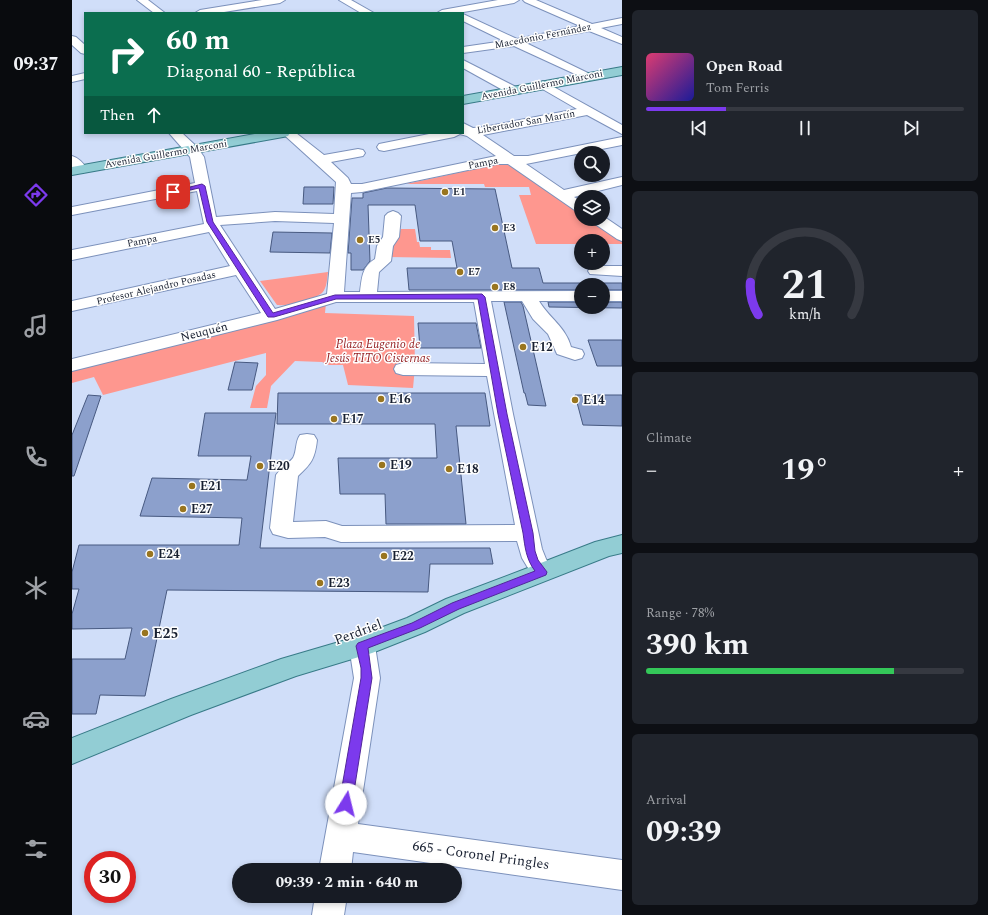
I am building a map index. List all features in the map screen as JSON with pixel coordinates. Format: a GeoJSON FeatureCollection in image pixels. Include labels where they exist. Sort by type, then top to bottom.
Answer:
{"type":"FeatureCollection","features":[{"type":"Feature","properties":{"kind":"main road","name":"Avenida Guillermo Marconi"},"geometry":{"type":"LineString","coordinates":[[464,100],[622,71]]}},
{"type":"Feature","properties":{"kind":"main road","name":"Avenida Guillermo Marconi"},"geometry":{"type":"LineString","coordinates":[[75,167],[192,150],[278,134]]}},
{"type":"Feature","properties":{"kind":"main road"},"geometry":{"type":"LineString","coordinates":[[72,751],[181,707],[291,668],[362,646],[416,626],[455,606],[616,543]]}},
{"type":"Feature","properties":{"kind":"main road","name":"Perdriel"},"geometry":{"type":"LineString","coordinates":[[291,668],[330,642],[346,635],[404,616],[455,606]]}},
{"type":"Feature","properties":{"kind":"street"},"geometry":{"type":"LineString","coordinates":[[142,0],[159,12]]}},
{"type":"Feature","properties":{"kind":"street"},"geometry":{"type":"LineString","coordinates":[[205,12],[254,2],[280,0]]}},
{"type":"Feature","properties":{"kind":"street"},"geometry":{"type":"LineString","coordinates":[[344,0],[367,12]]}},
{"type":"Feature","properties":{"kind":"street"},"geometry":{"type":"LineString","coordinates":[[452,11],[514,0]]}},
{"type":"Feature","properties":{"kind":"street"},"geometry":{"type":"LineString","coordinates":[[528,0],[622,41]]}},
{"type":"Feature","properties":{"kind":"street"},"geometry":{"type":"LineString","coordinates":[[254,2],[271,12]]}},
{"type":"Feature","properties":{"kind":"street"},"geometry":{"type":"LineString","coordinates":[[464,17],[588,77]]}},
{"type":"Feature","properties":{"kind":"street","name":"Macedonio Fernández"},"geometry":{"type":"LineString","coordinates":[[464,50],[516,42],[622,21]]}},
{"type":"Feature","properties":{"kind":"street"},"geometry":{"type":"LineString","coordinates":[[74,35],[84,49]]}},
{"type":"Feature","properties":{"kind":"street"},"geometry":{"type":"LineString","coordinates":[[464,64],[514,90]]}},
{"type":"Feature","properties":{"kind":"street"},"geometry":{"type":"LineString","coordinates":[[72,78],[84,76]]}},
{"type":"Feature","properties":{"kind":"street"},"geometry":{"type":"LineString","coordinates":[[543,85],[622,130]]}},
{"type":"Feature","properties":{"kind":"street","name":"Libertador San Martín"},"geometry":{"type":"LineString","coordinates":[[465,130],[484,131],[588,111]]}},
{"type":"Feature","properties":{"kind":"street"},"geometry":{"type":"LineString","coordinates":[[465,130],[574,203]]}},
{"type":"Feature","properties":{"kind":"street"},"geometry":{"type":"LineString","coordinates":[[176,134],[197,157],[211,224],[271,316]]}},
{"type":"Feature","properties":{"kind":"street"},"geometry":{"type":"LineString","coordinates":[[289,134],[321,160],[343,181],[344,189],[341,219],[354,275],[368,296]]}},
{"type":"Feature","properties":{"kind":"street"},"geometry":{"type":"LineString","coordinates":[[384,147],[449,134]]}},
{"type":"Feature","properties":{"kind":"street","name":"Pampa"},"geometry":{"type":"LineString","coordinates":[[344,189],[362,188],[508,159],[528,160],[622,141]]}},
{"type":"Feature","properties":{"kind":"street"},"geometry":{"type":"LineString","coordinates":[[321,160],[358,152]]}},
{"type":"Feature","properties":{"kind":"street"},"geometry":{"type":"LineString","coordinates":[[562,195],[622,181]]}},
{"type":"Feature","properties":{"kind":"street"},"geometry":{"type":"LineString","coordinates":[[72,211],[202,186]]}},
{"type":"Feature","properties":{"kind":"street","name":"Pampa"},"geometry":{"type":"LineString","coordinates":[[72,255],[249,217],[306,216],[341,219]]}},
{"type":"Feature","properties":{"kind":"street"},"geometry":{"type":"LineString","coordinates":[[335,297],[354,275],[374,267],[383,261],[385,246],[391,237],[393,216]]}},
{"type":"Feature","properties":{"kind":"street"},"geometry":{"type":"LineString","coordinates":[[610,226],[619,231]]}},
{"type":"Feature","properties":{"kind":"street","name":"Profesor Alejandro Posadas"},"geometry":{"type":"LineString","coordinates":[[72,306],[240,269]]}},
{"type":"Feature","properties":{"kind":"street"},"geometry":{"type":"LineString","coordinates":[[596,271],[622,271]]}},
{"type":"Feature","properties":{"kind":"street"},"geometry":{"type":"LineString","coordinates":[[526,296],[538,314],[553,327],[560,338],[563,350],[575,354]]}},
{"type":"Feature","properties":{"kind":"street","name":"Neuquén"},"geometry":{"type":"LineString","coordinates":[[72,365],[271,316],[335,297],[574,296]]}},
{"type":"Feature","properties":{"kind":"street"},"geometry":{"type":"LineString","coordinates":[[610,296],[622,296]]}},
{"type":"Feature","properties":{"kind":"street"},"geometry":{"type":"LineString","coordinates":[[482,297],[495,370],[528,533],[530,551],[534,561],[542,572]]}},
{"type":"Feature","properties":{"kind":"street"},"geometry":{"type":"LineString","coordinates":[[403,369],[495,370]]}},
{"type":"Feature","properties":{"kind":"street"},"geometry":{"type":"LineString","coordinates":[[307,440],[304,456],[301,462],[292,468],[287,475],[282,528],[288,530],[326,529],[341,534],[528,533]]}},
{"type":"Feature","properties":{"kind":"street"},"geometry":{"type":"LineString","coordinates":[[336,863],[366,678],[366,668],[362,646]]}},
{"type":"Feature","properties":{"kind":"street","name":"665 - Coronel Pringles"},"geometry":{"type":"LineString","coordinates":[[340,836],[622,875]]}},
{"type":"Feature","properties":{"kind":"street"},"geometry":{"type":"LineString","coordinates":[[328,915],[330,903]]}},
{"type":"Feature","properties":{"kind":"green space"},"geometry":{"type":"Polygon","coordinates":[[[503,163],[510,165],[574,207],[574,226],[601,226],[622,240],[622,244],[610,244],[610,234],[574,234],[574,244],[536,244],[519,195],[531,195],[529,187],[485,187],[484,184],[406,184],[503,163]]]}},
{"type":"Feature","properties":{"kind":"green space"},"geometry":{"type":"Polygon","coordinates":[[[401,229],[415,229],[417,242],[419,242],[420,247],[431,247],[431,250],[450,250],[451,258],[388,257],[401,229]]]}},
{"type":"Feature","properties":{"kind":"green space"},"geometry":{"type":"Polygon","coordinates":[[[328,272],[326,286],[322,293],[307,301],[288,305],[277,305],[260,281],[328,272]]]}},
{"type":"Feature","properties":{"kind":"green space","name":"Plaza Eugenio de Jesús TITO Cisternas"},"geometry":{"type":"Polygon","coordinates":[[[326,303],[325,313],[414,316],[415,367],[413,388],[348,385],[343,365],[329,365],[322,362],[295,361],[271,386],[267,408],[250,408],[256,386],[266,375],[266,353],[103,395],[94,377],[72,383],[72,368],[326,303]]]}},
{"type":"Feature","properties":{"kind":"building"},"geometry":{"type":"Polygon","coordinates":[[[304,187],[334,187],[333,204],[303,204],[304,187]]]}},
{"type":"Feature","properties":{"kind":"building"},"geometry":{"type":"Polygon","coordinates":[[[387,188],[495,189],[512,268],[539,268],[543,283],[574,283],[574,290],[409,290],[407,268],[457,268],[452,241],[420,241],[415,205],[368,205],[370,261],[363,270],[351,270],[351,253],[348,253],[352,198],[363,198],[363,193],[387,188]]]}},
{"type":"Feature","properties":{"kind":"building"},"geometry":{"type":"Polygon","coordinates":[[[273,232],[332,233],[330,253],[270,252],[273,232]]]}},
{"type":"Feature","properties":{"kind":"building"},"geometry":{"type":"Polygon","coordinates":[[[610,283],[622,283],[622,290],[610,290],[610,283]]]}},
{"type":"Feature","properties":{"kind":"building","name":"E12"},"geometry":{"type":"Polygon","coordinates":[[[504,302],[521,302],[523,306],[546,406],[528,405],[504,302]]]}},
{"type":"Feature","properties":{"kind":"building"},"geometry":{"type":"Polygon","coordinates":[[[548,302],[574,302],[574,307],[549,307],[548,302]]]}},
{"type":"Feature","properties":{"kind":"building"},"geometry":{"type":"Polygon","coordinates":[[[610,302],[622,302],[622,308],[610,308],[610,302]]]}},
{"type":"Feature","properties":{"kind":"building"},"geometry":{"type":"Polygon","coordinates":[[[418,323],[476,323],[481,348],[420,348],[418,323]]]}},
{"type":"Feature","properties":{"kind":"building"},"geometry":{"type":"Polygon","coordinates":[[[588,340],[622,340],[622,366],[597,366],[588,340]]]}},
{"type":"Feature","properties":{"kind":"building"},"geometry":{"type":"Polygon","coordinates":[[[235,362],[258,363],[252,390],[228,390],[235,362]]]}},
{"type":"Feature","properties":{"kind":"building"},"geometry":{"type":"Polygon","coordinates":[[[278,393],[485,393],[490,426],[456,426],[466,524],[386,524],[385,494],[340,494],[338,458],[437,458],[435,424],[277,424],[278,393]]]}},
{"type":"Feature","properties":{"kind":"building"},"geometry":{"type":"Polygon","coordinates":[[[88,395],[101,396],[74,476],[72,476],[72,435],[88,395]]]}},
{"type":"Feature","properties":{"kind":"building"},"geometry":{"type":"Polygon","coordinates":[[[575,395],[622,395],[622,426],[583,425],[575,395]]]}},
{"type":"Feature","properties":{"kind":"building"},"geometry":{"type":"Polygon","coordinates":[[[205,413],[276,413],[260,548],[490,548],[493,564],[430,564],[428,592],[167,590],[145,696],[100,695],[96,714],[72,714],[72,659],[125,659],[132,628],[72,629],[72,614],[79,589],[72,589],[72,572],[79,545],[239,545],[242,518],[140,516],[152,478],[247,480],[251,456],[198,456],[205,413]]]}},
{"type":"Feature","properties":{"kind":"place","name":"E1"},"geometry":{"type":"Point","coordinates":[445,192]}},
{"type":"Feature","properties":{"kind":"place","name":"E3"},"geometry":{"type":"Point","coordinates":[495,228]}},
{"type":"Feature","properties":{"kind":"place","name":"E5"},"geometry":{"type":"Point","coordinates":[360,240]}},
{"type":"Feature","properties":{"kind":"place","name":"E7"},"geometry":{"type":"Point","coordinates":[460,272]}},
{"type":"Feature","properties":{"kind":"place","name":"E8"},"geometry":{"type":"Point","coordinates":[495,287]}},
{"type":"Feature","properties":{"kind":"place","name":"E12"},"geometry":{"type":"Point","coordinates":[523,347]}},
{"type":"Feature","properties":{"kind":"place","name":"E16"},"geometry":{"type":"Point","coordinates":[381,399]}},
{"type":"Feature","properties":{"kind":"place","name":"E14"},"geometry":{"type":"Point","coordinates":[575,400]}},
{"type":"Feature","properties":{"kind":"place","name":"E17"},"geometry":{"type":"Point","coordinates":[334,419]}},
{"type":"Feature","properties":{"kind":"place","name":"E19"},"geometry":{"type":"Point","coordinates":[382,465]}},
{"type":"Feature","properties":{"kind":"place","name":"E20"},"geometry":{"type":"Point","coordinates":[260,466]}},
{"type":"Feature","properties":{"kind":"place","name":"E18"},"geometry":{"type":"Point","coordinates":[449,469]}},
{"type":"Feature","properties":{"kind":"place","name":"E21"},"geometry":{"type":"Point","coordinates":[192,486]}},
{"type":"Feature","properties":{"kind":"place","name":"E27"},"geometry":{"type":"Point","coordinates":[183,509]}},
{"type":"Feature","properties":{"kind":"place","name":"E24"},"geometry":{"type":"Point","coordinates":[150,554]}},
{"type":"Feature","properties":{"kind":"place","name":"E22"},"geometry":{"type":"Point","coordinates":[384,556]}},
{"type":"Feature","properties":{"kind":"place","name":"E23"},"geometry":{"type":"Point","coordinates":[320,583]}},
{"type":"Feature","properties":{"kind":"place","name":"E25"},"geometry":{"type":"Point","coordinates":[145,633]}},
{"type":"Feature","properties":{"kind":"route"},"geometry":{"type":"LineString","coordinates":[[173,192],[202,186],[212,227],[271,316],[328,298],[344,296],[482,297],[503,414],[528,533],[530,551],[534,561],[542,572],[455,606],[416,626],[362,646],[366,668],[366,678],[346,804]]}}]}
